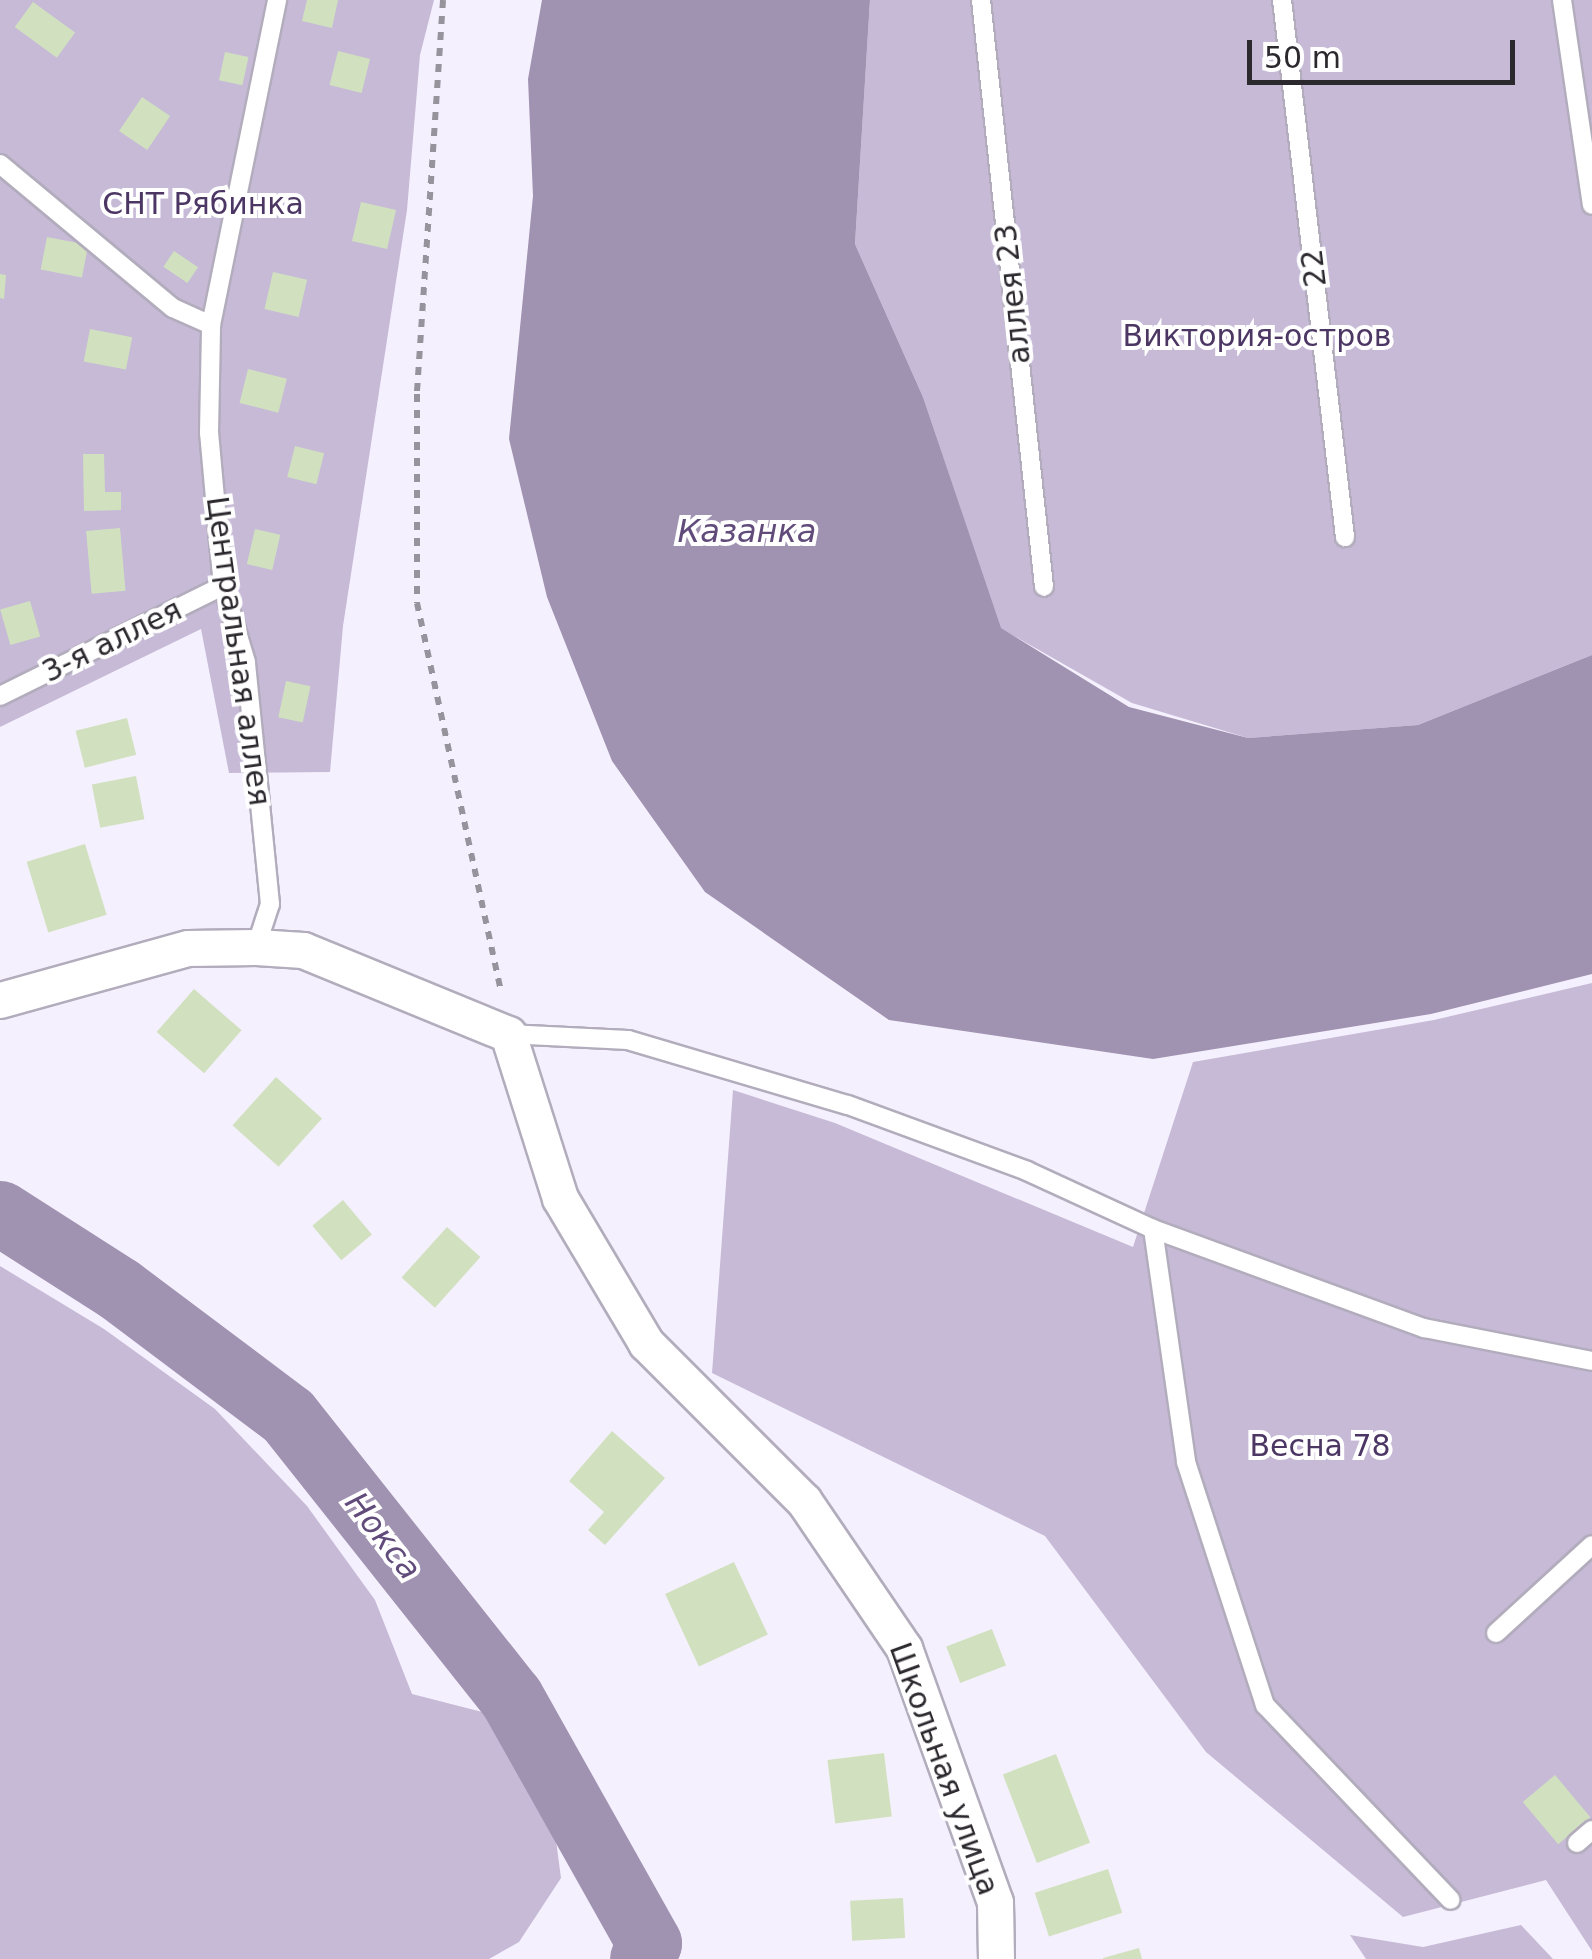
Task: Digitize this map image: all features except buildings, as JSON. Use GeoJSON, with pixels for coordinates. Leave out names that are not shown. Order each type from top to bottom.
{"type":"FeatureCollection","features":[{"type":"Feature","properties":{"kind":"street"},"geometry":{"type":"LineString","coordinates":[[0,1000],[188,948],[256,946],[303,950],[508,1034]]}},
{"type":"Feature","properties":{"kind":"street","name":"Школьная улица"},"geometry":{"type":"LineString","coordinates":[[508,1034],[560,1198],[646,1343],[804,1501],[904,1648],[995,1902],[996,1959]]}},
{"type":"Feature","properties":{"kind":"lane","name":"Центральная аллея"},"geometry":{"type":"LineString","coordinates":[[256,946],[270,904],[246,662],[224,586],[209,433],[211,324],[277,0]]}},
{"type":"Feature","properties":{"kind":"lane","name":"аллея 23"},"geometry":{"type":"LineString","coordinates":[[980,0],[1044,588]]}},
{"type":"Feature","properties":{"kind":"lane","name":"22"},"geometry":{"type":"LineString","coordinates":[[1282,0],[1345,537]]}},
{"type":"Feature","properties":{"kind":"lane"},"geometry":{"type":"LineString","coordinates":[[1562,0],[1592,206]]}},
{"type":"Feature","properties":{"kind":"lane"},"geometry":{"type":"LineString","coordinates":[[0,164],[172,308],[211,324]]}},
{"type":"Feature","properties":{"kind":"lane","name":"3-я аллея"},"geometry":{"type":"LineString","coordinates":[[0,696],[224,586]]}},
{"type":"Feature","properties":{"kind":"lane"},"geometry":{"type":"LineString","coordinates":[[508,1034],[628,1040],[848,1105],[1027,1171],[1153,1229],[1424,1328],[1592,1361]]}},
{"type":"Feature","properties":{"kind":"lane"},"geometry":{"type":"LineString","coordinates":[[1153,1229],[1186,1462],[1265,1704],[1451,1900]]}},
{"type":"Feature","properties":{"kind":"lane"},"geometry":{"type":"LineString","coordinates":[[1496,1634],[1592,1545]]}},
{"type":"Feature","properties":{"kind":"path"},"geometry":{"type":"LineString","coordinates":[[443,0],[419,340],[417,603],[508,1034]]}},
{"type":"Feature","properties":{"kind":"green space","name":"СНТ Рябинка"},"geometry":{"type":"Polygon","coordinates":[[[0,0],[434,0],[420,55],[407,210],[343,626],[330,772],[229,773],[201,629],[0,727],[0,0]]]}},
{"type":"Feature","properties":{"kind":"green space","name":"Виктория-остров"},"geometry":{"type":"Polygon","coordinates":[[[870,0],[1592,0],[1592,655],[1418,725],[1248,738],[1132,703],[1000,628],[923,397],[855,244],[870,0]]]}},
{"type":"Feature","properties":{"kind":"green space","name":"Весна 78"},"geometry":{"type":"Polygon","coordinates":[[[1592,983],[1592,1951],[1546,1880],[1403,1917],[1206,1752],[1045,1536],[712,1373],[733,1090],[835,1123],[1133,1247],[1193,1062],[1434,1020],[1592,983]]]}},
{"type":"Feature","properties":{"kind":"green space"},"geometry":{"type":"Polygon","coordinates":[[[0,1266],[104,1329],[215,1409],[307,1506],[375,1600],[412,1694],[490,1714],[522,1754],[555,1833],[561,1878],[519,1942],[489,1959],[0,1959],[0,1266]]]}},
{"type":"Feature","properties":{"kind":"green space"},"geometry":{"type":"Polygon","coordinates":[[[1521,1925],[1553,1959],[1366,1959],[1350,1935],[1423,1947],[1521,1925]]]}},
{"type":"Feature","properties":{"kind":"water","name":"Казанка"},"geometry":{"type":"Polygon","coordinates":[[[542,0],[870,0],[855,244],[923,397],[1001,628],[1129,707],[1248,738],[1418,725],[1592,655],[1592,974],[1431,1014],[1153,1059],[889,1020],[705,892],[612,761],[547,597],[509,439],[533,196],[528,79],[542,0]]]}},
{"type":"Feature","properties":{"kind":"waterway","name":"Нокса"},"geometry":{"type":"LineString","coordinates":[[0,1213],[119,1289],[288,1416],[511,1697],[649,1943],[642,1959]]}}]}
